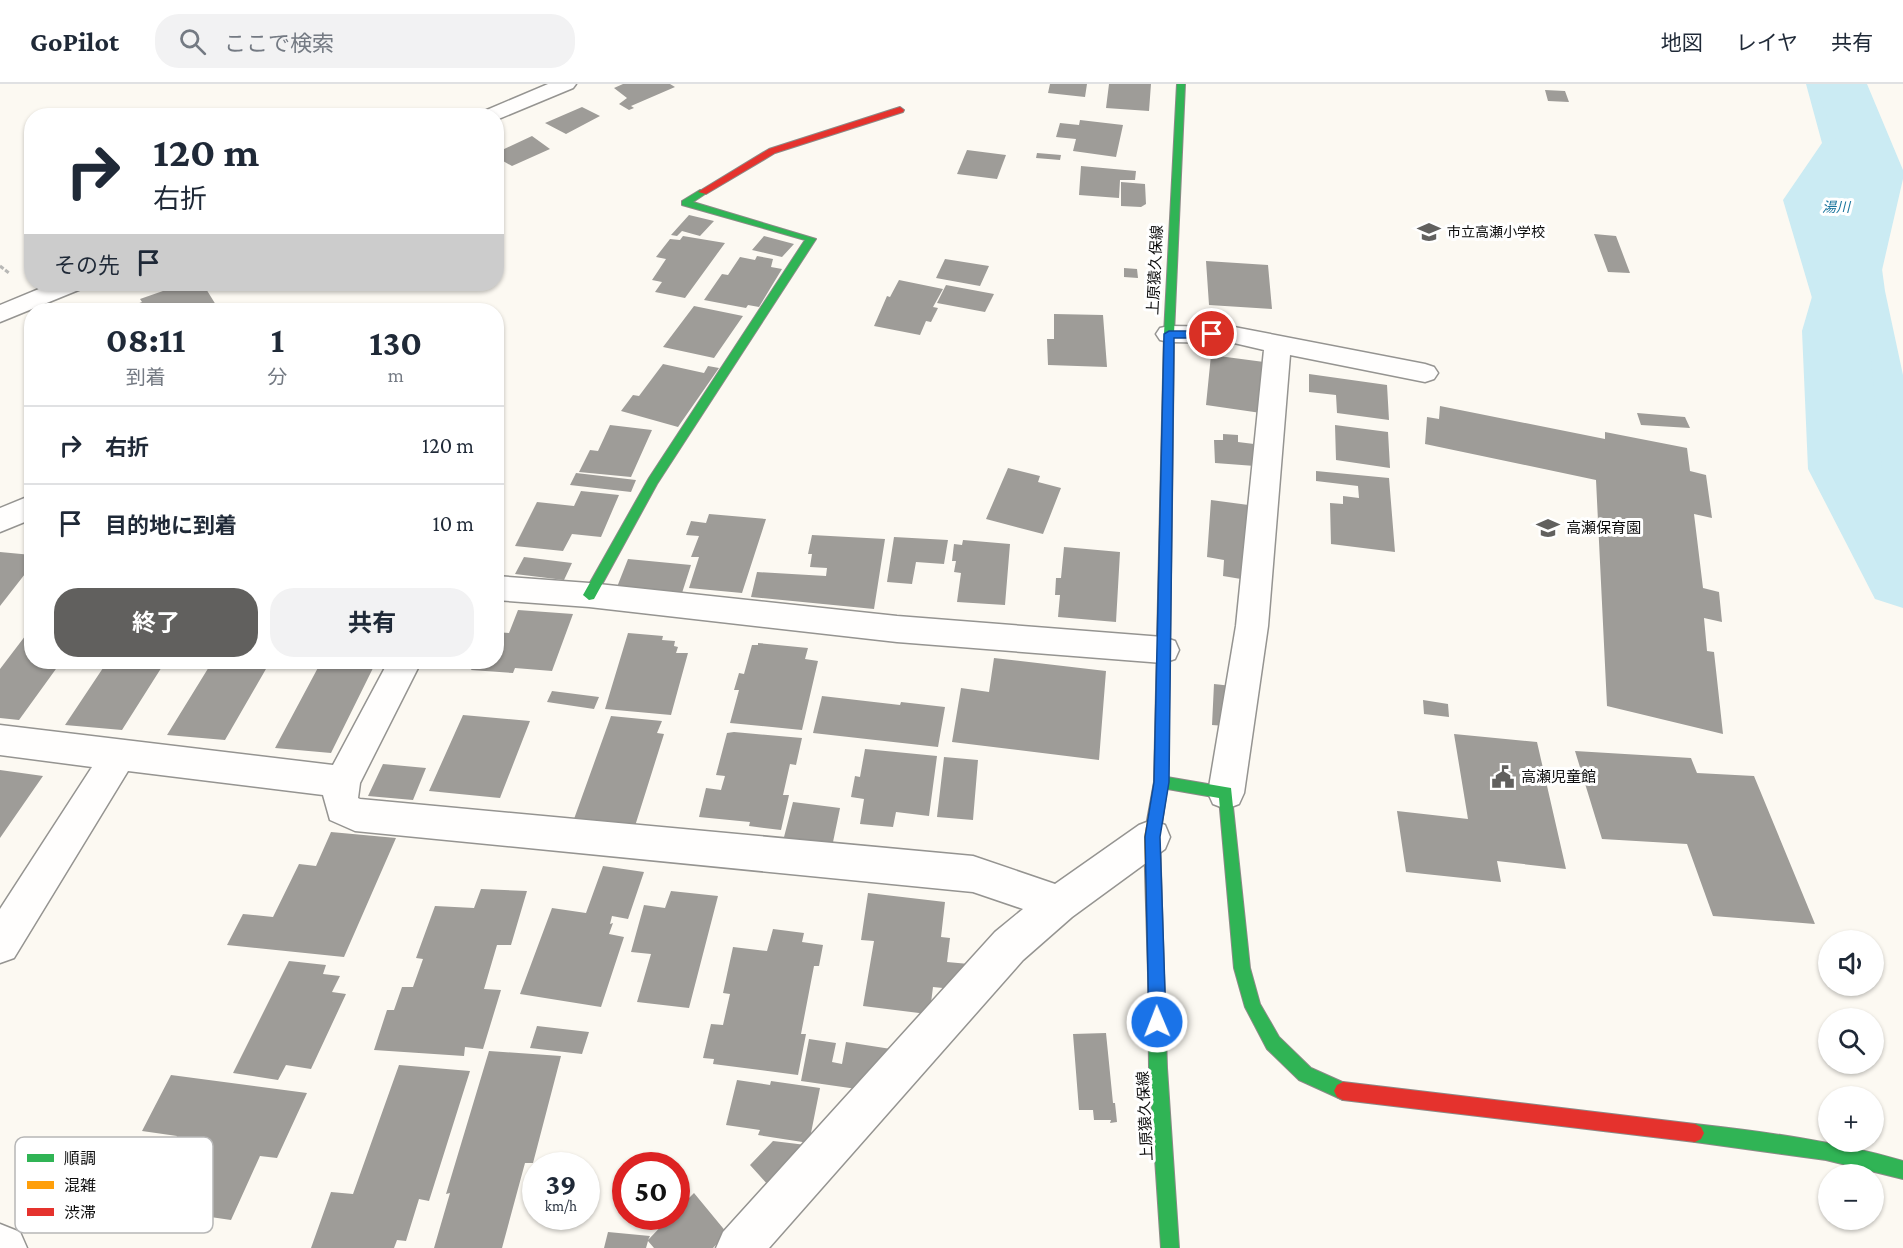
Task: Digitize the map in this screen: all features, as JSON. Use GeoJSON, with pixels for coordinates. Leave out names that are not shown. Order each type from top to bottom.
{"type":"FeatureCollection","features":[{"type":"Feature","properties":{"kind":"street"},"geometry":{"type":"LineString","coordinates":[[504,110],[566,84]]}},
{"type":"Feature","properties":{"kind":"street","name":"上原猿久保線"},"geometry":{"type":"LineString","coordinates":[[1170,1248],[1158,1068],[1152,837],[1161,782],[1169,334],[1181,84]]}},
{"type":"Feature","properties":{"kind":"street"},"geometry":{"type":"LineString","coordinates":[[589,595],[653,481],[811,239],[685,203],[772,151],[900,110]]}},
{"type":"Feature","properties":{"kind":"street"},"geometry":{"type":"LineString","coordinates":[[26,303],[55,291]]}},
{"type":"Feature","properties":{"kind":"street"},"geometry":{"type":"LineString","coordinates":[[0,314],[24,304]]}},
{"type":"Feature","properties":{"kind":"street"},"geometry":{"type":"LineString","coordinates":[[1169,334],[1234,335],[1425,373]]}},
{"type":"Feature","properties":{"kind":"street"},"geometry":{"type":"LineString","coordinates":[[1278,345],[1252,626],[1226,793],[1242,968],[1252,1007],[1273,1043],[1305,1074],[1344,1091],[1774,1142],[1874,1161],[1903,1170]]}},
{"type":"Feature","properties":{"kind":"street"},"geometry":{"type":"LineString","coordinates":[[0,521],[24,510]]}},
{"type":"Feature","properties":{"kind":"street"},"geometry":{"type":"LineString","coordinates":[[504,589],[589,595],[897,630],[1017,637],[1162,650]]}},
{"type":"Feature","properties":{"kind":"street"},"geometry":{"type":"LineString","coordinates":[[401,669],[342,782],[340,799],[343,808],[355,815],[973,874],[1059,904]]}},
{"type":"Feature","properties":{"kind":"street"},"geometry":{"type":"LineString","coordinates":[[0,740],[342,782]]}},
{"type":"Feature","properties":{"kind":"street"},"geometry":{"type":"LineString","coordinates":[[0,944],[120,753]]}},
{"type":"Feature","properties":{"kind":"street"},"geometry":{"type":"LineString","coordinates":[[1161,782],[1226,793]]}},
{"type":"Feature","properties":{"kind":"street"},"geometry":{"type":"LineString","coordinates":[[739,1248],[1009,946],[1059,904],[1152,837]]}},
{"type":"Feature","properties":{"kind":"water","name":"湯川"},"geometry":{"type":"Polygon","coordinates":[[[1806,84],[1858,84],[1891,202],[1877,232],[1885,291],[1903,375],[1903,605],[1783,200],[1822,143],[1806,84]]]}},
{"type":"Feature","properties":{"kind":"building"},"geometry":{"type":"Polygon","coordinates":[[[623,84],[670,84],[675,87],[631,106],[634,108],[629,110],[619,104],[627,98],[614,88],[623,84]]]}},
{"type":"Feature","properties":{"kind":"building"},"geometry":{"type":"Polygon","coordinates":[[[1050,84],[1087,84],[1085,97],[1048,93],[1050,84]]]}},
{"type":"Feature","properties":{"kind":"building"},"geometry":{"type":"Polygon","coordinates":[[[1109,84],[1151,84],[1149,111],[1106,108],[1109,84]]]}},
{"type":"Feature","properties":{"kind":"building"},"geometry":{"type":"Polygon","coordinates":[[[1545,90],[1565,91],[1569,102],[1548,101],[1545,90]]]}},
{"type":"Feature","properties":{"kind":"building"},"geometry":{"type":"Polygon","coordinates":[[[582,107],[600,116],[566,134],[545,123],[582,107]]]}},
{"type":"Feature","properties":{"kind":"building"},"geometry":{"type":"Polygon","coordinates":[[[1080,120],[1123,125],[1116,157],[1073,151],[1076,139],[1056,137],[1060,123],[1079,125],[1080,120]]]}},
{"type":"Feature","properties":{"kind":"building"},"geometry":{"type":"Polygon","coordinates":[[[532,136],[550,149],[512,166],[504,162],[504,149],[532,136]]]}},
{"type":"Feature","properties":{"kind":"building"},"geometry":{"type":"Polygon","coordinates":[[[967,150],[1006,155],[997,179],[957,174],[967,150]]]}},
{"type":"Feature","properties":{"kind":"building"},"geometry":{"type":"Polygon","coordinates":[[[1037,153],[1061,155],[1060,160],[1036,158],[1037,153]]]}},
{"type":"Feature","properties":{"kind":"building"},"geometry":{"type":"Polygon","coordinates":[[[1081,166],[1136,171],[1135,180],[1120,180],[1119,198],[1079,195],[1081,166]]]}},
{"type":"Feature","properties":{"kind":"building"},"geometry":{"type":"Polygon","coordinates":[[[1121,182],[1145,184],[1146,204],[1141,207],[1121,206],[1121,182]]]}},
{"type":"Feature","properties":{"kind":"building"},"geometry":{"type":"Polygon","coordinates":[[[689,215],[714,221],[700,236],[682,231],[677,236],[671,235],[689,215]]]}},
{"type":"Feature","properties":{"kind":"building"},"geometry":{"type":"Polygon","coordinates":[[[1594,234],[1616,236],[1630,273],[1608,272],[1594,234]]]}},
{"type":"Feature","properties":{"kind":"building"},"geometry":{"type":"Polygon","coordinates":[[[683,236],[725,243],[685,298],[655,292],[662,282],[652,280],[666,259],[656,257],[670,239],[680,240],[683,236]]]}},
{"type":"Feature","properties":{"kind":"building"},"geometry":{"type":"Polygon","coordinates":[[[764,236],[794,244],[782,257],[752,250],[764,236]]]}},
{"type":"Feature","properties":{"kind":"building"},"geometry":{"type":"Polygon","coordinates":[[[757,256],[773,259],[771,267],[782,269],[759,307],[748,305],[746,308],[704,300],[722,274],[728,275],[740,257],[755,260],[757,256]]]}},
{"type":"Feature","properties":{"kind":"building"},"geometry":{"type":"Polygon","coordinates":[[[945,259],[989,266],[980,286],[936,278],[945,259]]]}},
{"type":"Feature","properties":{"kind":"building"},"geometry":{"type":"Polygon","coordinates":[[[1206,261],[1268,265],[1272,309],[1209,305],[1206,261]]]}},
{"type":"Feature","properties":{"kind":"building"},"geometry":{"type":"Polygon","coordinates":[[[1124,268],[1137,269],[1138,278],[1124,277],[1124,268]]]}},
{"type":"Feature","properties":{"kind":"building"},"geometry":{"type":"Polygon","coordinates":[[[899,280],[943,289],[933,307],[938,308],[931,322],[926,321],[920,335],[874,326],[887,296],[890,297],[899,280]]]}},
{"type":"Feature","properties":{"kind":"building"},"geometry":{"type":"Polygon","coordinates":[[[946,285],[994,294],[985,312],[937,303],[946,285]]]}},
{"type":"Feature","properties":{"kind":"building"},"geometry":{"type":"Polygon","coordinates":[[[163,291],[207,291],[215,303],[139,303],[142,302],[140,299],[163,291]]]}},
{"type":"Feature","properties":{"kind":"building"},"geometry":{"type":"Polygon","coordinates":[[[694,306],[743,316],[714,358],[663,347],[694,306]]]}},
{"type":"Feature","properties":{"kind":"building"},"geometry":{"type":"Polygon","coordinates":[[[1054,314],[1103,315],[1107,367],[1048,365],[1047,339],[1054,339],[1054,314]]]}},
{"type":"Feature","properties":{"kind":"building"},"geometry":{"type":"Polygon","coordinates":[[[1211,355],[1264,362],[1261,413],[1206,405],[1211,355]]]}},
{"type":"Feature","properties":{"kind":"building"},"geometry":{"type":"Polygon","coordinates":[[[663,364],[704,373],[708,366],[719,368],[678,427],[621,411],[633,395],[639,396],[663,364]]]}},
{"type":"Feature","properties":{"kind":"building"},"geometry":{"type":"Polygon","coordinates":[[[1309,374],[1387,385],[1389,420],[1337,413],[1336,395],[1309,392],[1309,374]]]}},
{"type":"Feature","properties":{"kind":"building"},"geometry":{"type":"Polygon","coordinates":[[[1440,406],[1605,439],[1605,432],[1687,448],[1690,471],[1706,475],[1712,518],[1694,514],[1703,588],[1719,592],[1722,622],[1704,618],[1707,651],[1714,652],[1723,734],[1607,706],[1596,480],[1425,444],[1427,417],[1439,419],[1440,406]]]}},
{"type":"Feature","properties":{"kind":"building"},"geometry":{"type":"Polygon","coordinates":[[[1637,413],[1685,417],[1690,428],[1641,425],[1637,413]]]}},
{"type":"Feature","properties":{"kind":"building"},"geometry":{"type":"Polygon","coordinates":[[[610,425],[652,430],[631,477],[579,472],[590,450],[598,451],[610,425]]]}},
{"type":"Feature","properties":{"kind":"building"},"geometry":{"type":"Polygon","coordinates":[[[1335,425],[1388,432],[1390,468],[1336,460],[1335,425]]]}},
{"type":"Feature","properties":{"kind":"building"},"geometry":{"type":"Polygon","coordinates":[[[1223,434],[1238,435],[1238,442],[1254,444],[1255,466],[1215,463],[1214,440],[1223,440],[1223,434]]]}},
{"type":"Feature","properties":{"kind":"building"},"geometry":{"type":"Polygon","coordinates":[[[1008,468],[1040,476],[1038,482],[1061,488],[1043,534],[986,519],[1008,468]]]}},
{"type":"Feature","properties":{"kind":"building"},"geometry":{"type":"Polygon","coordinates":[[[1316,471],[1389,478],[1395,552],[1331,544],[1330,503],[1343,504],[1343,496],[1359,498],[1358,486],[1316,481],[1316,471]]]}},
{"type":"Feature","properties":{"kind":"building"},"geometry":{"type":"Polygon","coordinates":[[[576,473],[636,480],[631,492],[570,485],[576,473]]]}},
{"type":"Feature","properties":{"kind":"building"},"geometry":{"type":"Polygon","coordinates":[[[581,491],[619,495],[601,537],[572,534],[563,551],[515,546],[537,502],[574,506],[581,491]]]}},
{"type":"Feature","properties":{"kind":"building"},"geometry":{"type":"Polygon","coordinates":[[[1211,500],[1256,506],[1247,580],[1223,576],[1224,560],[1207,557],[1211,500]]]}},
{"type":"Feature","properties":{"kind":"building"},"geometry":{"type":"Polygon","coordinates":[[[709,514],[766,519],[742,593],[689,588],[699,557],[691,557],[699,536],[686,535],[691,521],[706,523],[709,514]]]}},
{"type":"Feature","properties":{"kind":"building"},"geometry":{"type":"Polygon","coordinates":[[[812,535],[885,539],[874,609],[751,597],[757,572],[826,576],[827,568],[810,567],[812,554],[808,554],[812,535]]]}},
{"type":"Feature","properties":{"kind":"building"},"geometry":{"type":"Polygon","coordinates":[[[894,537],[948,540],[944,564],[916,562],[912,584],[887,582],[894,537]]]}},
{"type":"Feature","properties":{"kind":"building"},"geometry":{"type":"Polygon","coordinates":[[[963,540],[1010,544],[1005,605],[957,602],[961,573],[954,572],[956,561],[952,561],[954,544],[962,545],[963,540]]]}},
{"type":"Feature","properties":{"kind":"building"},"geometry":{"type":"Polygon","coordinates":[[[1064,547],[1120,552],[1116,622],[1058,617],[1060,595],[1055,595],[1056,578],[1061,578],[1064,547]]]}},
{"type":"Feature","properties":{"kind":"building"},"geometry":{"type":"Polygon","coordinates":[[[0,552],[24,554],[24,575],[0,606],[0,552]]]}},
{"type":"Feature","properties":{"kind":"building"},"geometry":{"type":"Polygon","coordinates":[[[524,557],[572,563],[564,580],[515,574],[524,557]]]}},
{"type":"Feature","properties":{"kind":"building"},"geometry":{"type":"Polygon","coordinates":[[[628,559],[691,565],[682,593],[617,587],[628,559]]]}},
{"type":"Feature","properties":{"kind":"building"},"geometry":{"type":"Polygon","coordinates":[[[518,610],[573,614],[552,671],[515,668],[513,673],[471,670],[504,669],[504,633],[509,633],[518,610]]]}},
{"type":"Feature","properties":{"kind":"building"},"geometry":{"type":"Polygon","coordinates":[[[628,633],[663,636],[662,640],[675,641],[674,646],[678,647],[676,653],[688,653],[671,715],[605,709],[628,633]]]}},
{"type":"Feature","properties":{"kind":"building"},"geometry":{"type":"Polygon","coordinates":[[[24,638],[24,669],[56,669],[19,720],[0,718],[0,669],[24,638]]]}},
{"type":"Feature","properties":{"kind":"building"},"geometry":{"type":"Polygon","coordinates":[[[758,643],[808,648],[805,659],[818,661],[802,730],[730,723],[739,690],[734,690],[739,673],[744,674],[752,645],[758,645],[758,643]]]}},
{"type":"Feature","properties":{"kind":"building"},"geometry":{"type":"Polygon","coordinates":[[[994,658],[1106,671],[1099,760],[952,742],[961,688],[989,692],[994,658]]]}},
{"type":"Feature","properties":{"kind":"building"},"geometry":{"type":"Polygon","coordinates":[[[102,669],[161,669],[122,730],[65,725],[102,669]]]}},
{"type":"Feature","properties":{"kind":"building"},"geometry":{"type":"Polygon","coordinates":[[[208,669],[266,669],[225,740],[167,735],[208,669]]]}},
{"type":"Feature","properties":{"kind":"building"},"geometry":{"type":"Polygon","coordinates":[[[317,669],[373,669],[331,753],[275,748],[317,669]]]}},
{"type":"Feature","properties":{"kind":"building"},"geometry":{"type":"Polygon","coordinates":[[[1214,684],[1232,686],[1226,726],[1212,725],[1214,684]]]}},
{"type":"Feature","properties":{"kind":"building"},"geometry":{"type":"Polygon","coordinates":[[[552,691],[599,697],[594,709],[547,702],[552,691]]]}},
{"type":"Feature","properties":{"kind":"building"},"geometry":{"type":"Polygon","coordinates":[[[822,696],[900,705],[901,702],[945,707],[938,747],[813,733],[822,696]]]}},
{"type":"Feature","properties":{"kind":"building"},"geometry":{"type":"Polygon","coordinates":[[[1423,700],[1448,704],[1449,717],[1424,714],[1423,700]]]}},
{"type":"Feature","properties":{"kind":"building"},"geometry":{"type":"Polygon","coordinates":[[[463,715],[530,721],[500,798],[429,791],[463,715]]]}},
{"type":"Feature","properties":{"kind":"building"},"geometry":{"type":"Polygon","coordinates":[[[611,716],[662,721],[657,733],[664,734],[635,826],[574,819],[611,716]]]}},
{"type":"Feature","properties":{"kind":"building"},"geometry":{"type":"Polygon","coordinates":[[[727,733],[802,738],[796,765],[790,764],[783,795],[789,795],[781,830],[749,826],[750,822],[699,817],[706,788],[721,790],[725,776],[716,775],[727,733]]]}},
{"type":"Feature","properties":{"kind":"building","name":"高瀬児童館"},"geometry":{"type":"Polygon","coordinates":[[[1454,734],[1537,742],[1566,869],[1497,861],[1501,882],[1406,872],[1397,811],[1468,819],[1454,734]]]}},
{"type":"Feature","properties":{"kind":"building"},"geometry":{"type":"Polygon","coordinates":[[[865,749],[937,756],[929,816],[896,812],[893,827],[860,824],[864,799],[851,797],[855,776],[860,777],[865,749]]]}},
{"type":"Feature","properties":{"kind":"building"},"geometry":{"type":"Polygon","coordinates":[[[1575,751],[1691,758],[1697,773],[1754,776],[1815,924],[1713,916],[1687,844],[1602,839],[1575,751]]]}},
{"type":"Feature","properties":{"kind":"building"},"geometry":{"type":"Polygon","coordinates":[[[944,757],[978,760],[973,820],[937,817],[944,757]]]}},
{"type":"Feature","properties":{"kind":"building"},"geometry":{"type":"Polygon","coordinates":[[[383,764],[426,768],[413,800],[368,796],[383,764]]]}},
{"type":"Feature","properties":{"kind":"building"},"geometry":{"type":"Polygon","coordinates":[[[0,770],[43,776],[0,838],[0,770]]]}},
{"type":"Feature","properties":{"kind":"building"},"geometry":{"type":"Polygon","coordinates":[[[793,802],[840,808],[832,847],[783,841],[793,802]]]}},
{"type":"Feature","properties":{"kind":"building"},"geometry":{"type":"Polygon","coordinates":[[[331,832],[396,838],[344,957],[227,945],[243,914],[273,917],[299,864],[316,866],[331,832]]]}},
{"type":"Feature","properties":{"kind":"building"},"geometry":{"type":"Polygon","coordinates":[[[603,866],[644,872],[628,919],[612,916],[610,924],[613,923],[609,934],[624,937],[601,1007],[520,994],[552,908],[586,913],[603,866]]]}},
{"type":"Feature","properties":{"kind":"building"},"geometry":{"type":"Polygon","coordinates":[[[481,889],[527,891],[511,945],[497,945],[484,989],[501,990],[483,1049],[465,1047],[464,1056],[374,1050],[387,1010],[394,1010],[402,987],[413,987],[423,959],[416,958],[435,906],[474,908],[481,889]]]}},
{"type":"Feature","properties":{"kind":"building"},"geometry":{"type":"Polygon","coordinates":[[[671,891],[718,896],[689,1008],[637,1002],[651,954],[631,952],[644,905],[665,908],[671,891]]]}},
{"type":"Feature","properties":{"kind":"building"},"geometry":{"type":"Polygon","coordinates":[[[868,893],[945,902],[941,937],[950,938],[947,962],[969,964],[943,988],[933,987],[930,1011],[927,1014],[863,1006],[874,941],[861,940],[868,893]]]}},
{"type":"Feature","properties":{"kind":"building"},"geometry":{"type":"Polygon","coordinates":[[[773,929],[804,933],[802,942],[823,945],[819,966],[814,966],[801,1034],[806,1034],[798,1075],[713,1064],[714,1059],[703,1058],[711,1024],[723,1025],[730,994],[723,993],[733,947],[767,951],[773,929]]]}},
{"type":"Feature","properties":{"kind":"building"},"geometry":{"type":"Polygon","coordinates":[[[289,961],[326,965],[323,974],[340,976],[332,992],[346,994],[311,1069],[286,1065],[278,1080],[233,1073],[289,961]]]}},
{"type":"Feature","properties":{"kind":"building"},"geometry":{"type":"Polygon","coordinates":[[[537,1026],[589,1032],[582,1054],[530,1048],[537,1026]]]}},
{"type":"Feature","properties":{"kind":"building"},"geometry":{"type":"Polygon","coordinates":[[[1106,1033],[1117,1122],[1110,1123],[1111,1120],[1094,1120],[1093,1110],[1079,1110],[1073,1034],[1106,1033]]]}},
{"type":"Feature","properties":{"kind":"building"},"geometry":{"type":"Polygon","coordinates":[[[809,1039],[836,1043],[832,1062],[842,1064],[846,1042],[891,1049],[857,1089],[801,1081],[809,1039]]]}},
{"type":"Feature","properties":{"kind":"building"},"geometry":{"type":"Polygon","coordinates":[[[489,1051],[561,1056],[536,1152],[522,1152],[522,1174],[502,1248],[434,1248],[450,1193],[446,1194],[489,1051]]]}},
{"type":"Feature","properties":{"kind":"building"},"geometry":{"type":"Polygon","coordinates":[[[399,1065],[470,1071],[429,1201],[419,1199],[406,1241],[397,1240],[394,1248],[311,1248],[331,1192],[353,1194],[399,1065]]]}},
{"type":"Feature","properties":{"kind":"building"},"geometry":{"type":"Polygon","coordinates":[[[171,1075],[307,1093],[277,1158],[260,1156],[231,1220],[213,1217],[213,1137],[177,1137],[142,1131],[171,1075]]]}},
{"type":"Feature","properties":{"kind":"building"},"geometry":{"type":"Polygon","coordinates":[[[737,1080],[770,1085],[771,1081],[820,1088],[809,1143],[758,1135],[760,1130],[726,1125],[737,1080]]]}},
{"type":"Feature","properties":{"kind":"building"},"geometry":{"type":"Polygon","coordinates":[[[773,1141],[806,1145],[769,1186],[750,1165],[773,1141]]]}},
{"type":"Feature","properties":{"kind":"building"},"geometry":{"type":"Polygon","coordinates":[[[694,1193],[727,1233],[713,1248],[654,1248],[648,1241],[646,1248],[604,1248],[608,1232],[650,1236],[648,1240],[658,1230],[690,1230],[690,1197],[694,1193]]]}},
{"type":"Feature","properties":{"kind":"waterway","name":"湯川"},"geometry":{"type":"LineString","coordinates":[[1841,84],[1876,173],[1835,331],[1845,469],[1903,577]]}},
{"type":"Feature","properties":{"kind":"traffic: fast"},"geometry":{"type":"LineString","coordinates":[[1166,506],[1169,334],[1181,84]]}},
{"type":"Feature","properties":{"kind":"traffic: fast"},"geometry":{"type":"LineString","coordinates":[[589,595],[653,481],[811,239],[685,203],[703,192]]}},
{"type":"Feature","properties":{"kind":"traffic: fast"},"geometry":{"type":"LineString","coordinates":[[1161,782],[1226,793],[1242,968],[1253,1007],[1273,1043],[1305,1074],[1343,1091]]}},
{"type":"Feature","properties":{"kind":"traffic: fast"},"geometry":{"type":"LineString","coordinates":[[1156,973],[1158,1068],[1170,1248]]}},
{"type":"Feature","properties":{"kind":"traffic: fast"},"geometry":{"type":"LineString","coordinates":[[1695,1133],[1826,1151],[1903,1170]]}},
{"type":"Feature","properties":{"kind":"traffic: slow"},"geometry":{"type":"LineString","coordinates":[[1156,973],[1152,837],[1161,782],[1166,506]]}},
{"type":"Feature","properties":{"kind":"traffic: jam"},"geometry":{"type":"LineString","coordinates":[[703,192],[772,151],[900,110]]}},
{"type":"Feature","properties":{"kind":"traffic: jam"},"geometry":{"type":"LineString","coordinates":[[1343,1091],[1695,1133]]}},
{"type":"Feature","properties":{"kind":"place","name":"市立高瀬小学校"},"geometry":{"type":"Point","coordinates":[1429,232]}},
{"type":"Feature","properties":{"kind":"place","name":"高瀬保育園"},"geometry":{"type":"Point","coordinates":[1548,528]}},
{"type":"Feature","properties":{"kind":"place","name":"高瀬児童館"},"geometry":{"type":"Point","coordinates":[1503,777]}},
{"type":"Feature","properties":{"kind":"route"},"geometry":{"type":"LineString","coordinates":[[1157,1022],[1152,837],[1161,782],[1169,334],[1212,334]]}}]}
